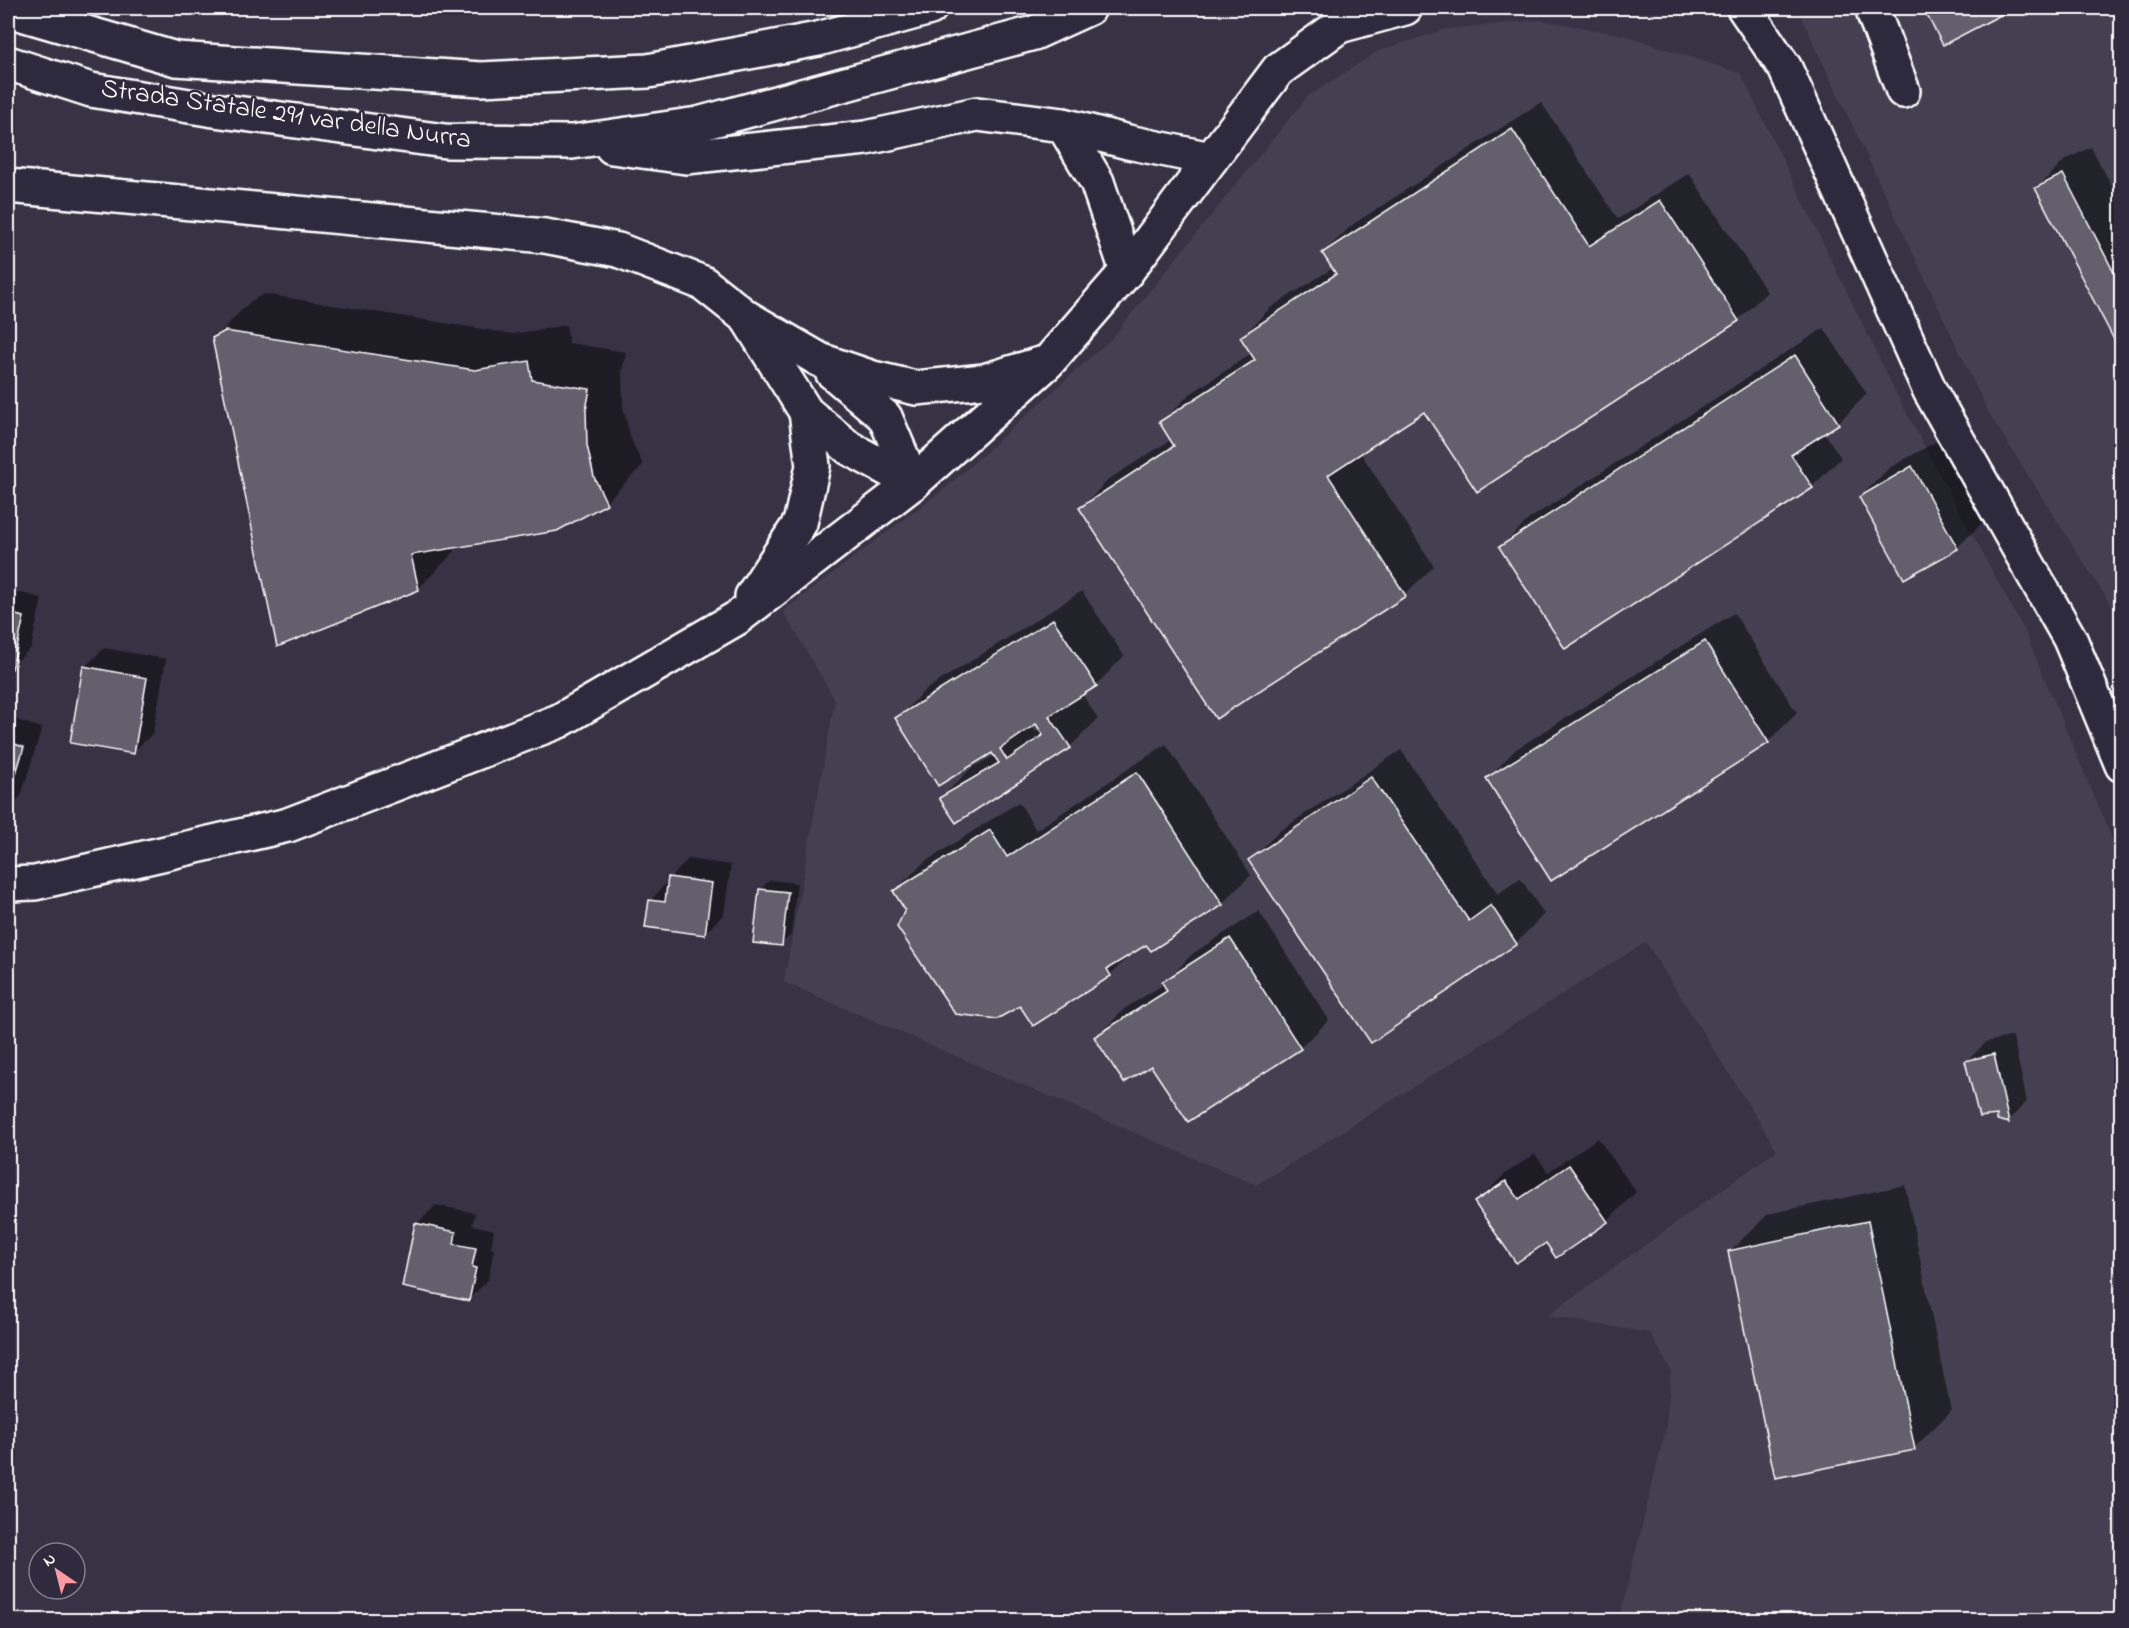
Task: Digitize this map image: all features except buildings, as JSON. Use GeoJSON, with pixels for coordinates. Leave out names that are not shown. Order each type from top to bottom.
{"type":"FeatureCollection","features":[{"type":"Feature","properties":{"kind":"main road"},"geometry":{"type":"LineString","coordinates":[[818,39],[853,8]]}},
{"type":"Feature","properties":{"kind":"main road","name":"Strada Statale 291 var della Nurra"},"geometry":{"type":"LineString","coordinates":[[8,10],[176,59],[481,79],[648,70],[818,39],[930,8]]}},
{"type":"Feature","properties":{"kind":"main road","name":"Strada Statale 291 var della Nurra"},"geometry":{"type":"LineString","coordinates":[[8,63],[91,90],[214,110],[445,141],[572,142],[698,124],[1034,33],[1089,8]]}},
{"type":"Feature","properties":{"kind":"main road"},"geometry":{"type":"LineString","coordinates":[[8,884],[35,883],[288,825],[559,721],[738,618],[913,483],[1048,362],[1127,271],[1278,70],[1347,17],[1405,8]]}},
{"type":"Feature","properties":{"kind":"main road"},"geometry":{"type":"LineString","coordinates":[[1744,8],[1785,68],[1930,391],[2070,639],[2121,765]]}},
{"type":"Feature","properties":{"kind":"main road"},"geometry":{"type":"LineString","coordinates":[[1875,8],[1875,14],[1904,91]]}},
{"type":"Feature","properties":{"kind":"main road"},"geometry":{"type":"LineString","coordinates":[[572,142],[686,158],[866,138],[977,114],[1063,125],[1128,142],[1211,159]]}},
{"type":"Feature","properties":{"kind":"main road"},"geometry":{"type":"LineString","coordinates":[[1063,125],[1097,182],[1127,271]]}},
{"type":"Feature","properties":{"kind":"main road"},"geometry":{"type":"LineString","coordinates":[[8,186],[545,236],[618,250],[703,283],[746,317],[820,360],[885,417],[913,483]]}},
{"type":"Feature","properties":{"kind":"main road"},"geometry":{"type":"LineString","coordinates":[[746,317],[806,412],[849,447],[913,483]]}},
{"type":"Feature","properties":{"kind":"main road"},"geometry":{"type":"LineString","coordinates":[[820,360],[873,378],[916,388],[984,381],[1048,362]]}},
{"type":"Feature","properties":{"kind":"main road"},"geometry":{"type":"LineString","coordinates":[[738,618],[800,523],[813,466],[806,412]]}},
{"type":"Feature","properties":{"kind":"shaded area"},"geometry":{"type":"Polygon","coordinates":[[[1797,8],[2121,8],[2121,621],[1988,412],[1797,8]]]}},
{"type":"Feature","properties":{"kind":"shaded area"},"geometry":{"type":"Polygon","coordinates":[[[1540,20],[1624,35],[1741,74],[1899,399],[2024,630],[2110,834],[2122,882],[2121,1620],[1619,1620],[1666,1428],[1671,1371],[1650,1333],[1547,1316],[1777,1150],[1646,942],[1256,1185],[784,982],[835,700],[783,611],[948,486],[1112,338],[1307,97],[1378,51],[1447,29],[1540,20]]]}}]}
